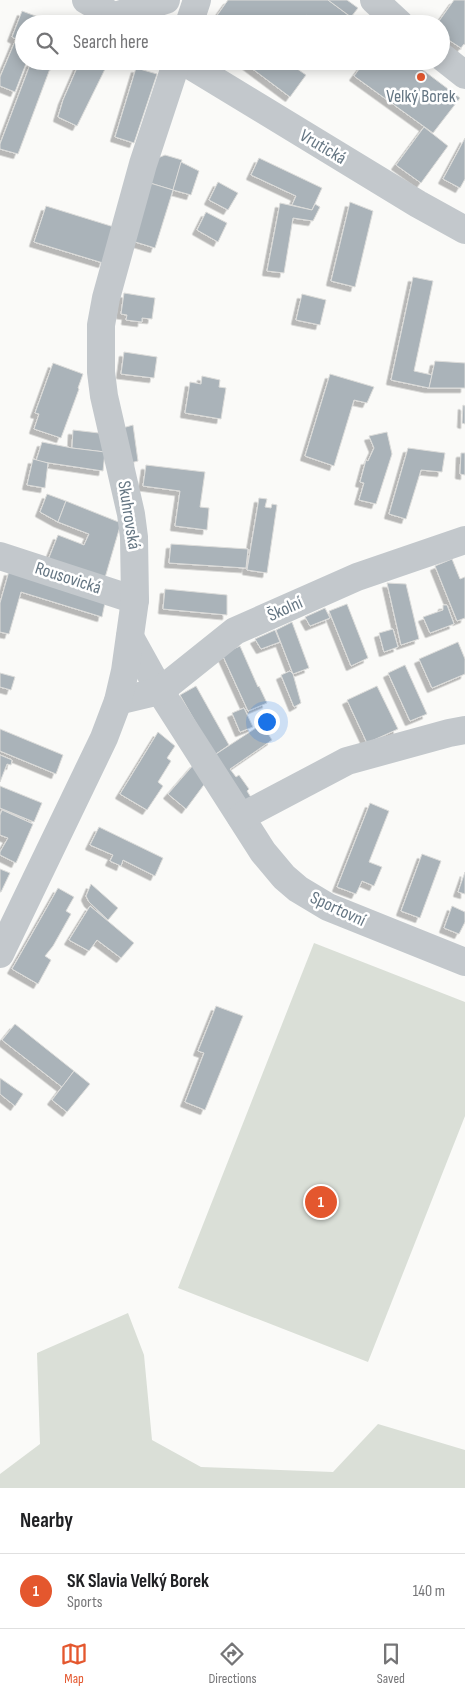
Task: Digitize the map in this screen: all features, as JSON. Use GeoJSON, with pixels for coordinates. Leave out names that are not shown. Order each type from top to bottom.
{"type":"FeatureCollection","features":[{"type":"Feature","properties":{"kind":"street"},"geometry":{"type":"LineString","coordinates":[[86,0],[112,15]]}},
{"type":"Feature","properties":{"kind":"street"},"geometry":{"type":"LineString","coordinates":[[132,15],[166,0]]}},
{"type":"Feature","properties":{"kind":"street"},"geometry":{"type":"LineString","coordinates":[[192,15],[197,0]]}},
{"type":"Feature","properties":{"kind":"street"},"geometry":{"type":"LineString","coordinates":[[374,0],[390,15]]}},
{"type":"Feature","properties":{"kind":"street"},"geometry":{"type":"LineString","coordinates":[[450,63],[465,75]]}},
{"type":"Feature","properties":{"kind":"street","name":"Skuhrovská"},"geometry":{"type":"LineString","coordinates":[[0,954],[104,738],[118,701],[135,600],[134,537],[131,514],[103,388],[100,348],[101,325],[106,298],[143,164],[174,70]]}},
{"type":"Feature","properties":{"kind":"street","name":"Vrutická"},"geometry":{"type":"LineString","coordinates":[[198,70],[418,204],[465,230]]}},
{"type":"Feature","properties":{"kind":"street","name":"Školní"},"geometry":{"type":"LineString","coordinates":[[118,701],[160,691],[235,632],[357,577],[465,540]]}},
{"type":"Feature","properties":{"kind":"street","name":"Rousovická"},"geometry":{"type":"LineString","coordinates":[[0,556],[135,600]]}},
{"type":"Feature","properties":{"kind":"street","name":"Sportovní"},"geometry":{"type":"LineString","coordinates":[[130,637],[160,691],[273,865],[298,889],[328,907],[465,962]]}},
{"type":"Feature","properties":{"kind":"street"},"geometry":{"type":"LineString","coordinates":[[241,817],[347,761],[465,730]]}},
{"type":"Feature","properties":{"kind":"shaded area"},"geometry":{"type":"Polygon","coordinates":[[[314,943],[465,1002],[465,1116],[368,1362],[178,1288],[314,943]]]}},
{"type":"Feature","properties":{"kind":"shaded area"},"geometry":{"type":"Polygon","coordinates":[[[128,1313],[144,1355],[152,1440],[201,1467],[333,1472],[378,1424],[465,1450],[465,1488],[0,1488],[0,1474],[40,1444],[37,1353],[128,1313]]]}},
{"type":"Feature","properties":{"kind":"building"},"geometry":{"type":"Polygon","coordinates":[[[228,0],[328,0],[348,15],[306,15],[217,15],[228,0]]]}},
{"type":"Feature","properties":{"kind":"building"},"geometry":{"type":"Polygon","coordinates":[[[328,0],[347,0],[358,8],[353,15],[348,15],[328,0]]]}},
{"type":"Feature","properties":{"kind":"building"},"geometry":{"type":"Polygon","coordinates":[[[454,0],[465,0],[465,45],[461,48],[450,41],[450,15],[443,15],[454,0]]]}},
{"type":"Feature","properties":{"kind":"building"},"geometry":{"type":"Polygon","coordinates":[[[22,11],[33,15],[20,15],[22,11]]]}},
{"type":"Feature","properties":{"kind":"building"},"geometry":{"type":"Polygon","coordinates":[[[15,41],[15,70],[24,70],[15,92],[0,86],[0,77],[15,41]]]}},
{"type":"Feature","properties":{"kind":"building"},"geometry":{"type":"Polygon","coordinates":[[[28,70],[50,70],[18,154],[0,149],[0,144],[28,70]]]}},
{"type":"Feature","properties":{"kind":"building"},"geometry":{"type":"Polygon","coordinates":[[[76,70],[105,70],[77,126],[58,117],[76,70]]]}},
{"type":"Feature","properties":{"kind":"building"},"geometry":{"type":"Polygon","coordinates":[[[135,70],[157,74],[134,143],[115,137],[135,70]]]}},
{"type":"Feature","properties":{"kind":"building"},"geometry":{"type":"Polygon","coordinates":[[[254,70],[299,70],[306,75],[290,97],[254,70]]]}},
{"type":"Feature","properties":{"kind":"building"},"geometry":{"type":"Polygon","coordinates":[[[358,70],[423,70],[460,98],[433,133],[354,76],[358,70]]]}},
{"type":"Feature","properties":{"kind":"building"},"geometry":{"type":"Polygon","coordinates":[[[424,127],[448,146],[421,183],[396,165],[424,127]]]}},
{"type":"Feature","properties":{"kind":"building"},"geometry":{"type":"Polygon","coordinates":[[[465,138],[465,179],[460,188],[443,179],[465,138]]]}},
{"type":"Feature","properties":{"kind":"building"},"geometry":{"type":"Polygon","coordinates":[[[165,155],[182,160],[173,190],[150,183],[158,158],[165,155]]]}},
{"type":"Feature","properties":{"kind":"building"},"geometry":{"type":"Polygon","coordinates":[[[259,158],[322,188],[312,210],[292,205],[296,196],[251,175],[259,158]]]}},
{"type":"Feature","properties":{"kind":"building"},"geometry":{"type":"Polygon","coordinates":[[[181,162],[199,171],[191,195],[173,190],[181,162]]]}},
{"type":"Feature","properties":{"kind":"building"},"geometry":{"type":"Polygon","coordinates":[[[218,182],[238,193],[228,210],[209,200],[218,182]]]}},
{"type":"Feature","properties":{"kind":"building"},"geometry":{"type":"Polygon","coordinates":[[[150,183],[173,190],[155,248],[132,241],[150,183]]]}},
{"type":"Feature","properties":{"kind":"building"},"geometry":{"type":"Polygon","coordinates":[[[350,202],[373,211],[355,287],[331,281],[350,202]]]}},
{"type":"Feature","properties":{"kind":"building"},"geometry":{"type":"Polygon","coordinates":[[[280,203],[312,210],[315,204],[320,207],[313,221],[293,218],[284,273],[267,271],[280,203]]]}},
{"type":"Feature","properties":{"kind":"building"},"geometry":{"type":"Polygon","coordinates":[[[46,206],[114,227],[103,263],[34,242],[46,206]]]}},
{"type":"Feature","properties":{"kind":"building"},"geometry":{"type":"Polygon","coordinates":[[[206,212],[227,223],[218,242],[197,230],[206,212]]]}},
{"type":"Feature","properties":{"kind":"building"},"geometry":{"type":"Polygon","coordinates":[[[413,277],[433,281],[414,371],[432,375],[429,388],[391,380],[413,277]]]}},
{"type":"Feature","properties":{"kind":"building"},"geometry":{"type":"Polygon","coordinates":[[[124,293],[155,298],[152,319],[142,318],[142,322],[126,320],[127,315],[121,314],[124,293]]]}},
{"type":"Feature","properties":{"kind":"building"},"geometry":{"type":"Polygon","coordinates":[[[302,294],[326,300],[320,325],[296,320],[302,294]]]}},
{"type":"Feature","properties":{"kind":"building"},"geometry":{"type":"Polygon","coordinates":[[[124,352],[157,357],[154,378],[121,374],[124,352]]]}},
{"type":"Feature","properties":{"kind":"building"},"geometry":{"type":"Polygon","coordinates":[[[435,361],[465,363],[465,388],[429,388],[435,361]]]}},
{"type":"Feature","properties":{"kind":"building"},"geometry":{"type":"Polygon","coordinates":[[[53,363],[83,374],[61,438],[34,429],[39,414],[35,413],[53,363]]]}},
{"type":"Feature","properties":{"kind":"building"},"geometry":{"type":"Polygon","coordinates":[[[330,374],[374,387],[367,403],[354,400],[334,466],[305,456],[330,374]]]}},
{"type":"Feature","properties":{"kind":"building"},"geometry":{"type":"Polygon","coordinates":[[[202,376],[220,380],[219,387],[226,388],[221,419],[185,413],[190,382],[201,384],[202,376]]]}},
{"type":"Feature","properties":{"kind":"building"},"geometry":{"type":"Polygon","coordinates":[[[463,405],[465,406],[465,424],[462,423],[463,405]]]}},
{"type":"Feature","properties":{"kind":"building"},"geometry":{"type":"Polygon","coordinates":[[[133,425],[138,461],[127,464],[119,429],[133,425]]]}},
{"type":"Feature","properties":{"kind":"building"},"geometry":{"type":"Polygon","coordinates":[[[73,430],[99,433],[105,452],[72,448],[73,430]]]}},
{"type":"Feature","properties":{"kind":"building"},"geometry":{"type":"Polygon","coordinates":[[[387,432],[392,454],[376,504],[359,500],[364,483],[360,482],[366,460],[368,461],[374,448],[369,436],[387,432]]]}},
{"type":"Feature","properties":{"kind":"building"},"geometry":{"type":"Polygon","coordinates":[[[42,442],[105,452],[103,471],[36,461],[42,442]]]}},
{"type":"Feature","properties":{"kind":"building"},"geometry":{"type":"Polygon","coordinates":[[[408,448],[445,453],[442,472],[421,470],[406,519],[389,514],[408,448]]]}},
{"type":"Feature","properties":{"kind":"building"},"geometry":{"type":"Polygon","coordinates":[[[461,453],[465,453],[465,475],[460,474],[461,453]]]}},
{"type":"Feature","properties":{"kind":"building"},"geometry":{"type":"Polygon","coordinates":[[[33,459],[48,463],[45,488],[27,485],[33,459]]]}},
{"type":"Feature","properties":{"kind":"building"},"geometry":{"type":"Polygon","coordinates":[[[146,465],[205,472],[200,507],[209,508],[207,530],[175,526],[180,491],[143,486],[146,465]]]}},
{"type":"Feature","properties":{"kind":"building"},"geometry":{"type":"Polygon","coordinates":[[[47,494],[66,501],[58,522],[40,512],[47,494]]]}},
{"type":"Feature","properties":{"kind":"building"},"geometry":{"type":"Polygon","coordinates":[[[259,498],[267,499],[265,507],[271,508],[272,504],[277,505],[267,573],[247,570],[259,498]]]}},
{"type":"Feature","properties":{"kind":"building"},"geometry":{"type":"Polygon","coordinates":[[[66,501],[121,523],[102,588],[46,565],[58,535],[84,545],[89,534],[58,522],[66,501]]]}},
{"type":"Feature","properties":{"kind":"building"},"geometry":{"type":"Polygon","coordinates":[[[171,544],[248,549],[246,568],[169,563],[171,544]]]}},
{"type":"Feature","properties":{"kind":"building"},"geometry":{"type":"Polygon","coordinates":[[[452,559],[460,579],[465,577],[465,618],[457,621],[435,566],[452,559]]]}},
{"type":"Feature","properties":{"kind":"building"},"geometry":{"type":"Polygon","coordinates":[[[9,571],[106,598],[102,617],[21,592],[9,634],[0,632],[0,603],[9,571]]]}},
{"type":"Feature","properties":{"kind":"building"},"geometry":{"type":"Polygon","coordinates":[[[387,583],[406,584],[419,639],[401,645],[387,583]]]}},
{"type":"Feature","properties":{"kind":"building"},"geometry":{"type":"Polygon","coordinates":[[[165,589],[227,595],[227,615],[163,609],[165,589]]]}},
{"type":"Feature","properties":{"kind":"building"},"geometry":{"type":"Polygon","coordinates":[[[347,604],[368,658],[351,666],[329,611],[347,604]]]}},
{"type":"Feature","properties":{"kind":"building"},"geometry":{"type":"Polygon","coordinates":[[[443,605],[447,605],[454,624],[430,633],[423,617],[443,610],[443,605]]]}},
{"type":"Feature","properties":{"kind":"building"},"geometry":{"type":"Polygon","coordinates":[[[325,608],[330,618],[310,626],[305,617],[325,608]]]}},
{"type":"Feature","properties":{"kind":"building"},"geometry":{"type":"Polygon","coordinates":[[[292,622],[309,668],[293,674],[276,630],[292,622]]]}},
{"type":"Feature","properties":{"kind":"building"},"geometry":{"type":"Polygon","coordinates":[[[393,629],[398,647],[384,652],[379,633],[393,629]]]}},
{"type":"Feature","properties":{"kind":"building"},"geometry":{"type":"Polygon","coordinates":[[[275,630],[280,642],[261,649],[255,639],[275,630]]]}},
{"type":"Feature","properties":{"kind":"building"},"geometry":{"type":"Polygon","coordinates":[[[458,642],[465,659],[465,674],[432,688],[419,659],[458,642]]]}},
{"type":"Feature","properties":{"kind":"building"},"geometry":{"type":"Polygon","coordinates":[[[240,646],[267,703],[248,711],[222,654],[240,646]]]}},
{"type":"Feature","properties":{"kind":"building"},"geometry":{"type":"Polygon","coordinates":[[[405,665],[427,714],[410,721],[388,673],[405,665]]]}},
{"type":"Feature","properties":{"kind":"building"},"geometry":{"type":"Polygon","coordinates":[[[290,671],[293,674],[301,703],[294,707],[281,675],[290,671]]]}},
{"type":"Feature","properties":{"kind":"building"},"geometry":{"type":"Polygon","coordinates":[[[0,673],[15,677],[11,690],[0,687],[0,673]]]}},
{"type":"Feature","properties":{"kind":"building"},"geometry":{"type":"Polygon","coordinates":[[[196,686],[229,745],[213,756],[180,695],[196,686]]]}},
{"type":"Feature","properties":{"kind":"building"},"geometry":{"type":"Polygon","coordinates":[[[377,686],[398,729],[367,743],[347,700],[377,686]]]}},
{"type":"Feature","properties":{"kind":"building"},"geometry":{"type":"Polygon","coordinates":[[[244,708],[253,727],[240,732],[232,713],[244,708]]]}},
{"type":"Feature","properties":{"kind":"building"},"geometry":{"type":"Polygon","coordinates":[[[262,724],[272,740],[230,769],[236,777],[239,775],[249,789],[247,791],[252,799],[246,804],[213,756],[262,724]]]}},
{"type":"Feature","properties":{"kind":"building"},"geometry":{"type":"Polygon","coordinates":[[[0,729],[63,755],[56,774],[0,751],[0,729]]]}},
{"type":"Feature","properties":{"kind":"building"},"geometry":{"type":"Polygon","coordinates":[[[158,732],[175,746],[167,758],[171,761],[158,782],[163,786],[147,810],[120,794],[158,732]]]}},
{"type":"Feature","properties":{"kind":"building"},"geometry":{"type":"Polygon","coordinates":[[[0,755],[12,760],[11,765],[7,764],[0,782],[0,755]]]}},
{"type":"Feature","properties":{"kind":"building"},"geometry":{"type":"Polygon","coordinates":[[[195,763],[206,782],[186,809],[168,794],[195,763]]]}},
{"type":"Feature","properties":{"kind":"building"},"geometry":{"type":"Polygon","coordinates":[[[0,786],[42,803],[34,822],[0,808],[0,786]]]}},
{"type":"Feature","properties":{"kind":"building"},"geometry":{"type":"Polygon","coordinates":[[[370,803],[389,811],[369,862],[382,867],[374,886],[362,881],[356,894],[337,887],[370,803]]]}},
{"type":"Feature","properties":{"kind":"building"},"geometry":{"type":"Polygon","coordinates":[[[2,810],[33,824],[16,863],[0,855],[8,838],[0,835],[0,815],[2,810]]]}},
{"type":"Feature","properties":{"kind":"building"},"geometry":{"type":"Polygon","coordinates":[[[99,827],[163,858],[155,876],[123,860],[121,866],[110,861],[113,855],[90,845],[99,827]]]}},
{"type":"Feature","properties":{"kind":"building"},"geometry":{"type":"Polygon","coordinates":[[[422,854],[441,861],[420,918],[401,911],[422,854]]]}},
{"type":"Feature","properties":{"kind":"building"},"geometry":{"type":"Polygon","coordinates":[[[0,869],[10,873],[1,892],[0,892],[0,869]]]}},
{"type":"Feature","properties":{"kind":"building"},"geometry":{"type":"Polygon","coordinates":[[[465,872],[465,894],[458,892],[465,872]]]}},
{"type":"Feature","properties":{"kind":"building"},"geometry":{"type":"Polygon","coordinates":[[[91,884],[118,908],[108,920],[89,902],[86,896],[91,884]]]}},
{"type":"Feature","properties":{"kind":"building"},"geometry":{"type":"Polygon","coordinates":[[[58,888],[74,897],[66,911],[71,914],[53,946],[45,956],[51,960],[38,984],[12,969],[58,888]]]}},
{"type":"Feature","properties":{"kind":"building"},"geometry":{"type":"Polygon","coordinates":[[[90,906],[134,943],[121,958],[97,940],[89,951],[69,940],[90,906]]]}},
{"type":"Feature","properties":{"kind":"building"},"geometry":{"type":"Polygon","coordinates":[[[452,906],[465,912],[465,922],[459,934],[444,928],[452,906]]]}},
{"type":"Feature","properties":{"kind":"building"},"geometry":{"type":"Polygon","coordinates":[[[216,1006],[243,1016],[205,1110],[185,1102],[204,1053],[198,1051],[216,1006]]]}},
{"type":"Feature","properties":{"kind":"building"},"geometry":{"type":"Polygon","coordinates":[[[15,1024],[74,1071],[62,1087],[2,1040],[15,1024]]]}},
{"type":"Feature","properties":{"kind":"building"},"geometry":{"type":"Polygon","coordinates":[[[74,1071],[90,1084],[67,1112],[52,1100],[74,1071]]]}},
{"type":"Feature","properties":{"kind":"building"},"geometry":{"type":"Polygon","coordinates":[[[0,1078],[23,1094],[15,1106],[0,1094],[0,1078]]]}},
{"type":"Feature","properties":{"kind":"place","name":"Velký Borek"},"geometry":{"type":"Point","coordinates":[421,77]}},
{"type":"Feature","properties":{"kind":"place","name":"SK Slavia Velký Borek"},"geometry":{"type":"Point","coordinates":[321,1202]}}]}
